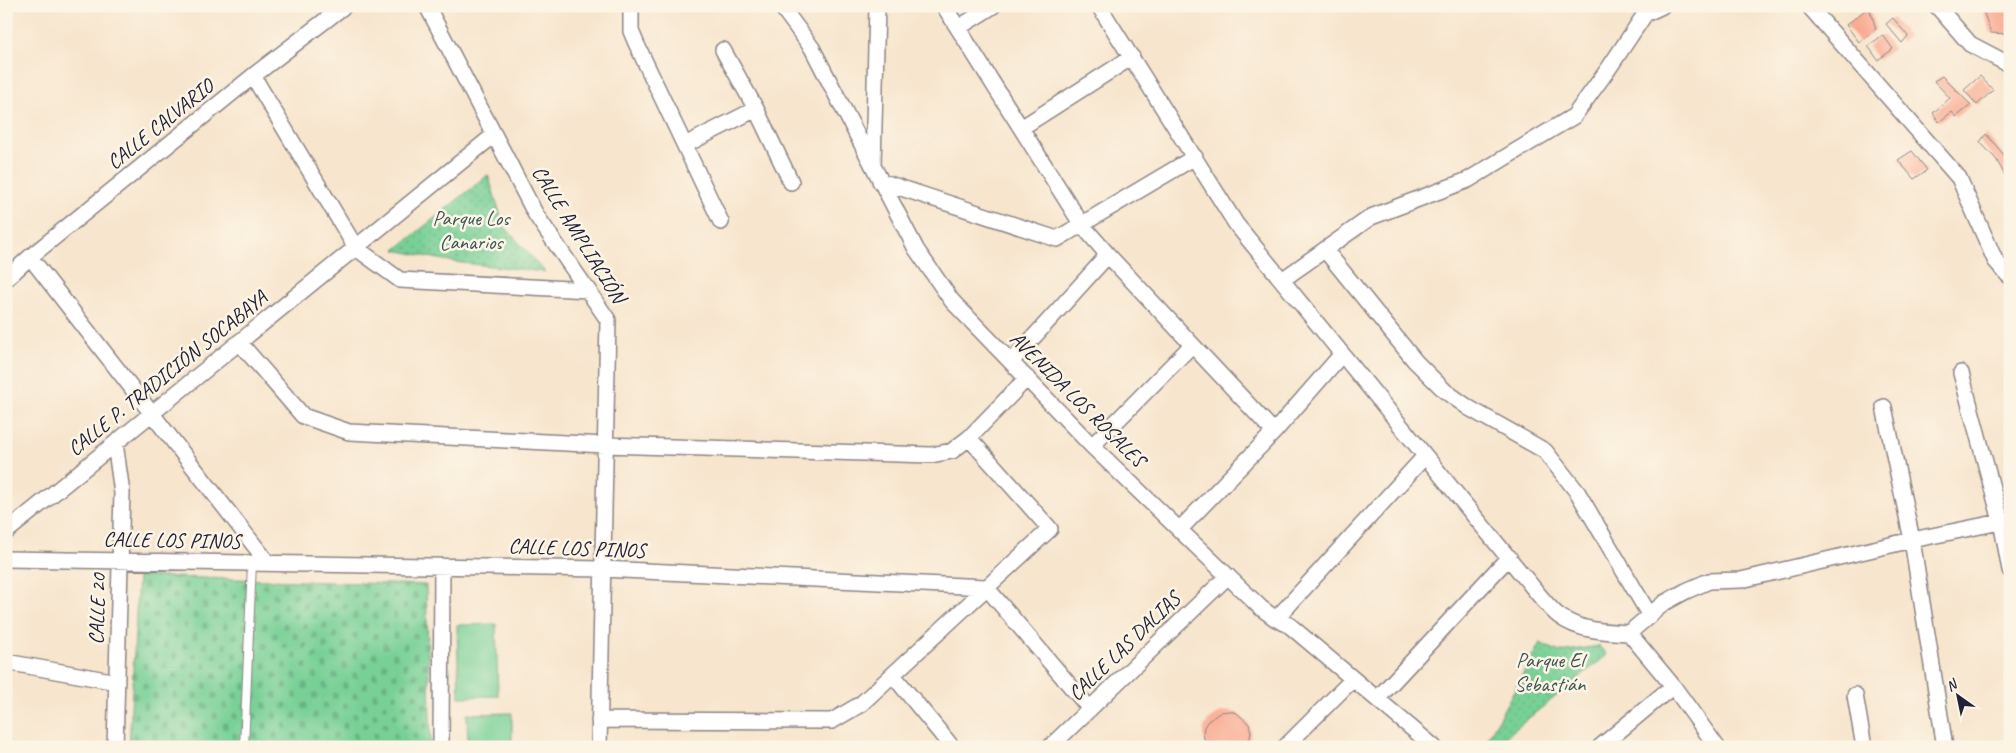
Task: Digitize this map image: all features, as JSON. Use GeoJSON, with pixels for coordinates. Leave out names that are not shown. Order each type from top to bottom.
{"type":"FeatureCollection","features":[{"type":"Feature","properties":{"kind":"street","name":"CALLE CALVARIO"},"geometry":{"type":"LineString","coordinates":[[6,280],[30,257],[253,76],[344,6]]}},
{"type":"Feature","properties":{"kind":"street","name":"CALLE AMPLIACIÓN"},"geometry":{"type":"LineString","coordinates":[[426,6],[536,215],[608,320],[598,747]]}},
{"type":"Feature","properties":{"kind":"street"},"geometry":{"type":"LineString","coordinates":[[631,6],[631,31],[721,222]]}},
{"type":"Feature","properties":{"kind":"street","name":"AVENIDA LOS ROSALES"},"geometry":{"type":"LineString","coordinates":[[781,6],[812,48],[916,249],[952,301],[1092,446],[1261,608],[1276,619],[1289,625],[1434,747]]}},
{"type":"Feature","properties":{"kind":"street"},"geometry":{"type":"LineString","coordinates":[[877,6],[876,174],[1057,239],[1195,158]]}},
{"type":"Feature","properties":{"kind":"street"},"geometry":{"type":"LineString","coordinates":[[944,6],[1082,225],[1274,432]]}},
{"type":"Feature","properties":{"kind":"street"},"geometry":{"type":"LineString","coordinates":[[958,28],[993,6]]}},
{"type":"Feature","properties":{"kind":"street"},"geometry":{"type":"LineString","coordinates":[[1099,6],[1236,224],[1425,456],[1559,616],[1582,627],[1602,632],[1630,633],[1664,604],[1686,590],[1709,580],[1741,580],[2005,520]]}},
{"type":"Feature","properties":{"kind":"street"},"geometry":{"type":"LineString","coordinates":[[1282,280],[1372,217],[1468,180],[1574,116],[1645,14],[1662,6]]}},
{"type":"Feature","properties":{"kind":"street"},"geometry":{"type":"LineString","coordinates":[[1809,6],[1959,178],[1995,260],[2010,275]]}},
{"type":"Feature","properties":{"kind":"street"},"geometry":{"type":"LineString","coordinates":[[1937,6],[1970,44],[2010,65]]}},
{"type":"Feature","properties":{"kind":"street"},"geometry":{"type":"LineString","coordinates":[[724,50],[756,109],[791,182]]}},
{"type":"Feature","properties":{"kind":"street"},"geometry":{"type":"LineString","coordinates":[[1021,128],[1132,57]]}},
{"type":"Feature","properties":{"kind":"street"},"geometry":{"type":"LineString","coordinates":[[253,76],[356,248],[400,280],[589,290]]}},
{"type":"Feature","properties":{"kind":"street"},"geometry":{"type":"LineString","coordinates":[[685,145],[756,109]]}},
{"type":"Feature","properties":{"kind":"street","name":"CALLE P. TRADICIÓN SOCABAYA"},"geometry":{"type":"LineString","coordinates":[[6,532],[494,135]]}},
{"type":"Feature","properties":{"kind":"street"},"geometry":{"type":"LineString","coordinates":[[1326,251],[1415,360],[1445,391],[1469,408],[1545,451],[1578,493],[1650,616]]}},
{"type":"Feature","properties":{"kind":"street"},"geometry":{"type":"LineString","coordinates":[[1011,362],[1108,255]]}},
{"type":"Feature","properties":{"kind":"street"},"geometry":{"type":"LineString","coordinates":[[30,257],[268,563]]}},
{"type":"Feature","properties":{"kind":"street"},"geometry":{"type":"LineString","coordinates":[[239,342],[303,416],[349,432],[605,445],[931,455],[952,451],[969,438],[1027,378]]}},
{"type":"Feature","properties":{"kind":"street"},"geometry":{"type":"LineString","coordinates":[[1092,446],[1192,345]]}},
{"type":"Feature","properties":{"kind":"street"},"geometry":{"type":"LineString","coordinates":[[1180,529],[1274,432],[1342,354]]}},
{"type":"Feature","properties":{"kind":"street"},"geometry":{"type":"LineString","coordinates":[[1961,373],[2005,520],[2010,570]]}},
{"type":"Feature","properties":{"kind":"street"},"geometry":{"type":"LineString","coordinates":[[1884,407],[1912,540],[1945,747]]}},
{"type":"Feature","properties":{"kind":"street"},"geometry":{"type":"LineString","coordinates":[[599,720],[832,721],[861,704],[1050,529],[969,438]]}},
{"type":"Feature","properties":{"kind":"street","name":"CALLE 20"},"geometry":{"type":"LineString","coordinates":[[114,747],[122,493],[115,443]]}},
{"type":"Feature","properties":{"kind":"street"},"geometry":{"type":"LineString","coordinates":[[1276,619],[1425,456]]}},
{"type":"Feature","properties":{"kind":"street"},"geometry":{"type":"LineString","coordinates":[[1377,699],[1509,557]]}},
{"type":"Feature","properties":{"kind":"street","name":"CALLE LOS PINOS"},"geometry":{"type":"LineString","coordinates":[[6,559],[602,569],[986,587]]}},
{"type":"Feature","properties":{"kind":"street"},"geometry":{"type":"LineString","coordinates":[[441,747],[442,566]]}},
{"type":"Feature","properties":{"kind":"street","name":"CALLE LAS DALIAS"},"geometry":{"type":"LineString","coordinates":[[1050,747],[1228,576]]}},
{"type":"Feature","properties":{"kind":"street"},"geometry":{"type":"LineString","coordinates":[[986,587],[1090,710]]}},
{"type":"Feature","properties":{"kind":"street"},"geometry":{"type":"LineString","coordinates":[[1630,633],[1673,686],[1717,747]]}},
{"type":"Feature","properties":{"kind":"street"},"geometry":{"type":"LineString","coordinates":[[6,662],[116,682]]}},
{"type":"Feature","properties":{"kind":"street"},"geometry":{"type":"LineString","coordinates":[[893,675],[952,747]]}},
{"type":"Feature","properties":{"kind":"street"},"geometry":{"type":"LineString","coordinates":[[1285,747],[1352,679]]}},
{"type":"Feature","properties":{"kind":"street"},"geometry":{"type":"LineString","coordinates":[[1600,747],[1673,686]]}},
{"type":"Feature","properties":{"kind":"street"},"geometry":{"type":"LineString","coordinates":[[1855,695],[1864,747]]}},
{"type":"Feature","properties":{"kind":"lane"},"geometry":{"type":"LineString","coordinates":[[244,747],[252,563]]}},
{"type":"Feature","properties":{"kind":"green space","name":"Parque Los Canarios"},"geometry":{"type":"Polygon","coordinates":[[[488,175],[504,226],[545,272],[454,262],[395,250],[488,175]]]}},
{"type":"Feature","properties":{"kind":"green space"},"geometry":{"type":"Polygon","coordinates":[[[138,576],[426,585],[431,747],[129,747],[138,576]]]}},
{"type":"Feature","properties":{"kind":"green space"},"geometry":{"type":"Polygon","coordinates":[[[496,624],[498,696],[459,697],[457,625],[496,624]]]}},
{"type":"Feature","properties":{"kind":"green space","name":"Parque El Sebastián"},"geometry":{"type":"Polygon","coordinates":[[[1540,643],[1560,652],[1599,646],[1607,655],[1493,747],[1483,747],[1540,643]]]}},
{"type":"Feature","properties":{"kind":"green space"},"geometry":{"type":"Polygon","coordinates":[[[512,713],[512,747],[468,747],[467,714],[512,713]]]}},
{"type":"Feature","properties":{"kind":"building"},"geometry":{"type":"Polygon","coordinates":[[[1869,7],[1876,29],[1859,42],[1846,25],[1869,7]]]}},
{"type":"Feature","properties":{"kind":"building"},"geometry":{"type":"Polygon","coordinates":[[[1982,8],[2010,9],[2009,34],[1991,33],[1982,8]]]}},
{"type":"Feature","properties":{"kind":"building"},"geometry":{"type":"Polygon","coordinates":[[[1893,18],[1908,36],[1902,43],[1886,24],[1893,18]]]}},
{"type":"Feature","properties":{"kind":"building"},"geometry":{"type":"Polygon","coordinates":[[[1883,35],[1893,49],[1878,60],[1868,46],[1883,35]]]}},
{"type":"Feature","properties":{"kind":"building"},"geometry":{"type":"Polygon","coordinates":[[[1942,76],[1971,105],[1956,117],[1952,112],[1939,122],[1933,113],[1950,98],[1934,81],[1942,76]]]}},
{"type":"Feature","properties":{"kind":"building"},"geometry":{"type":"Polygon","coordinates":[[[1980,76],[1993,90],[1977,105],[1964,90],[1980,76]]]}},
{"type":"Feature","properties":{"kind":"building"},"geometry":{"type":"Polygon","coordinates":[[[1986,134],[2004,155],[2010,151],[2010,180],[2008,181],[1996,159],[1980,142],[1986,134]]]}},
{"type":"Feature","properties":{"kind":"building"},"geometry":{"type":"Polygon","coordinates":[[[1912,151],[1927,170],[1914,179],[1898,160],[1912,151]]]}},
{"type":"Feature","properties":{"kind":"building"},"geometry":{"type":"Polygon","coordinates":[[[1221,712],[1237,713],[1249,724],[1251,732],[1248,747],[1207,747],[1203,735],[1204,727],[1208,721],[1221,712]]]}}]}
